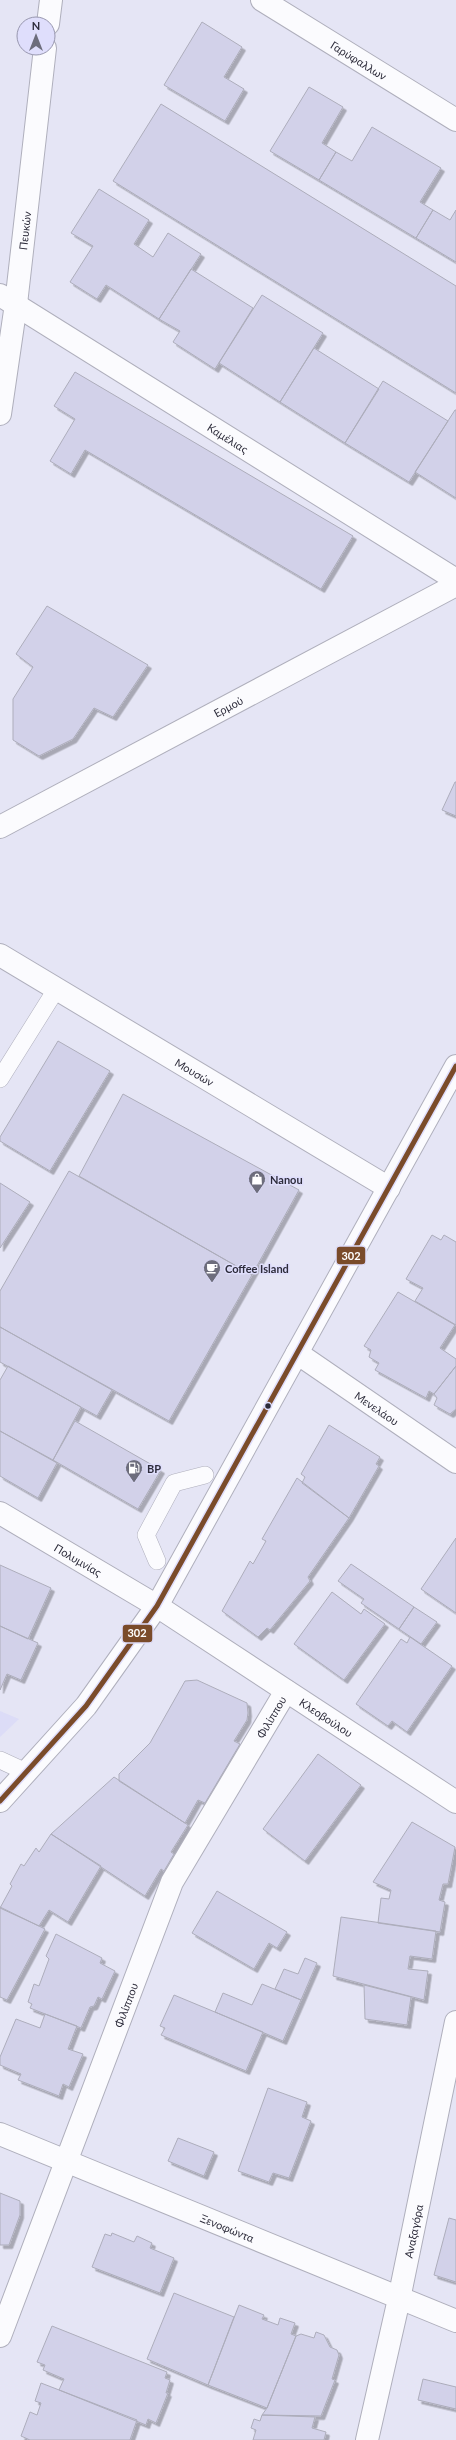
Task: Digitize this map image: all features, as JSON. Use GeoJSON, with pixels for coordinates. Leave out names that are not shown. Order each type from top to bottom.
{"type":"FeatureCollection","features":[{"type":"Feature","properties":{"kind":"street"},"geometry":{"type":"LineString","coordinates":[[49,16],[51,0]]}},
{"type":"Feature","properties":{"kind":"street","name":"Γαρύφαλλων"},"geometry":{"type":"LineString","coordinates":[[262,0],[456,120]]}},
{"type":"Feature","properties":{"kind":"street","name":"Πευκών"},"geometry":{"type":"LineString","coordinates":[[0,414],[8,300],[44,56]]}},
{"type":"Feature","properties":{"kind":"street","name":"Καμέλιας"},"geometry":{"type":"LineString","coordinates":[[8,300],[456,580]]}},
{"type":"Feature","properties":{"kind":"street","name":"Ερμού"},"geometry":{"type":"LineString","coordinates":[[0,827],[456,585]]}},
{"type":"Feature","properties":{"kind":"street","name":"Μουσών"},"geometry":{"type":"LineString","coordinates":[[0,955],[389,1188]]}},
{"type":"Feature","properties":{"kind":"street"},"geometry":{"type":"LineString","coordinates":[[0,1800],[86,1706],[157,1606],[456,1067]]}},
{"type":"Feature","properties":{"kind":"street","name":"Μενελάου"},"geometry":{"type":"LineString","coordinates":[[297,1353],[456,1462]]}},
{"type":"Feature","properties":{"kind":"street","name":"Πολυμνίας"},"geometry":{"type":"LineString","coordinates":[[0,1513],[157,1606]]}},
{"type":"Feature","properties":{"kind":"street","name":"Κλεοβούλου"},"geometry":{"type":"LineString","coordinates":[[157,1606],[456,1802]]}},
{"type":"Feature","properties":{"kind":"street","name":"Φιλίππου"},"geometry":{"type":"LineString","coordinates":[[0,2336],[172,1882],[286,1691]]}},
{"type":"Feature","properties":{"kind":"street","name":"Αναξαγόρα"},"geometry":{"type":"LineString","coordinates":[[367,2440],[399,2299],[456,2022]]}},
{"type":"Feature","properties":{"kind":"street","name":"Ξενοφώντα"},"geometry":{"type":"LineString","coordinates":[[0,2134],[399,2299],[456,2321]]}},
{"type":"Feature","properties":{"kind":"lane"},"geometry":{"type":"LineString","coordinates":[[0,1079],[57,988]]}},
{"type":"Feature","properties":{"kind":"lane"},"geometry":{"type":"LineString","coordinates":[[157,1561],[146,1535],[174,1483],[205,1475]]}},
{"type":"Feature","properties":{"kind":"lane"},"geometry":{"type":"LineString","coordinates":[[0,1760],[26,1772]]}},
{"type":"Feature","properties":{"kind":"shaded area"},"geometry":{"type":"Polygon","coordinates":[[[0,1711],[19,1719],[0,1737],[0,1711]]]}},
{"type":"Feature","properties":{"kind":"building"},"geometry":{"type":"Polygon","coordinates":[[[202,22],[242,47],[224,77],[244,89],[225,121],[164,85],[202,22]]]}},
{"type":"Feature","properties":{"kind":"building"},"geometry":{"type":"Polygon","coordinates":[[[309,87],[343,107],[322,143],[336,152],[319,180],[270,151],[309,87]]]}},
{"type":"Feature","properties":{"kind":"building"},"geometry":{"type":"Polygon","coordinates":[[[161,104],[456,286],[456,393],[113,181],[161,104]]]}},
{"type":"Feature","properties":{"kind":"building"},"geometry":{"type":"Polygon","coordinates":[[[372,127],[441,168],[420,202],[433,210],[416,238],[319,180],[336,152],[352,161],[372,127]]]}},
{"type":"Feature","properties":{"kind":"building"},"geometry":{"type":"Polygon","coordinates":[[[99,189],[149,220],[134,244],[153,257],[168,233],[201,254],[159,319],[106,285],[97,299],[70,282],[93,246],[71,233],[99,189]]]}},
{"type":"Feature","properties":{"kind":"building"},"geometry":{"type":"Polygon","coordinates":[[[433,210],[450,220],[456,210],[456,262],[416,238],[433,210]]]}},
{"type":"Feature","properties":{"kind":"building"},"geometry":{"type":"Polygon","coordinates":[[[191,269],[253,308],[215,369],[173,342],[180,331],[159,319],[191,269]]]}},
{"type":"Feature","properties":{"kind":"building"},"geometry":{"type":"Polygon","coordinates":[[[262,295],[323,333],[280,402],[219,363],[262,295]]]}},
{"type":"Feature","properties":{"kind":"building"},"geometry":{"type":"Polygon","coordinates":[[[314,348],[379,389],[345,443],[280,402],[314,348]]]}},
{"type":"Feature","properties":{"kind":"building"},"geometry":{"type":"Polygon","coordinates":[[[75,372],[353,536],[321,589],[85,450],[71,474],[50,461],[75,419],[54,406],[75,372]]]}},
{"type":"Feature","properties":{"kind":"building"},"geometry":{"type":"Polygon","coordinates":[[[383,381],[448,421],[409,482],[345,443],[383,381]]]}},
{"type":"Feature","properties":{"kind":"building"},"geometry":{"type":"Polygon","coordinates":[[[456,410],[456,498],[415,472],[456,410]]]}},
{"type":"Feature","properties":{"kind":"building"},"geometry":{"type":"Polygon","coordinates":[[[47,606],[148,665],[113,717],[94,708],[73,739],[39,756],[13,740],[13,699],[33,667],[16,654],[47,606]]]}},
{"type":"Feature","properties":{"kind":"building"},"geometry":{"type":"Polygon","coordinates":[[[456,782],[456,816],[442,810],[456,782]]]}},
{"type":"Feature","properties":{"kind":"building"},"geometry":{"type":"Polygon","coordinates":[[[58,1041],[110,1071],[50,1171],[0,1141],[0,1137],[58,1041]]]}},
{"type":"Feature","properties":{"kind":"building"},"geometry":{"type":"Polygon","coordinates":[[[123,1094],[299,1190],[252,1275],[79,1176],[123,1094]]]}},
{"type":"Feature","properties":{"kind":"building"},"geometry":{"type":"Polygon","coordinates":[[[69,1171],[252,1275],[169,1421],[0,1327],[0,1291],[69,1171]]]}},
{"type":"Feature","properties":{"kind":"building"},"geometry":{"type":"Polygon","coordinates":[[[0,1183],[30,1202],[0,1248],[0,1183]]]}},
{"type":"Feature","properties":{"kind":"building"},"geometry":{"type":"Polygon","coordinates":[[[432,1235],[441,1240],[444,1235],[456,1242],[456,1325],[415,1301],[423,1288],[406,1279],[432,1235]]]}},
{"type":"Feature","properties":{"kind":"building"},"geometry":{"type":"Polygon","coordinates":[[[398,1292],[455,1325],[440,1348],[456,1359],[456,1366],[434,1394],[429,1391],[426,1398],[375,1370],[379,1363],[369,1357],[371,1350],[364,1346],[398,1292]]]}},
{"type":"Feature","properties":{"kind":"building"},"geometry":{"type":"Polygon","coordinates":[[[0,1327],[112,1390],[97,1416],[0,1362],[0,1327]]]}},
{"type":"Feature","properties":{"kind":"building"},"geometry":{"type":"Polygon","coordinates":[[[8,1366],[81,1407],[53,1460],[0,1431],[0,1380],[8,1366]]]}},
{"type":"Feature","properties":{"kind":"building"},"geometry":{"type":"Polygon","coordinates":[[[456,1366],[456,1409],[450,1414],[434,1405],[437,1398],[434,1394],[456,1366]]]}},
{"type":"Feature","properties":{"kind":"building"},"geometry":{"type":"Polygon","coordinates":[[[75,1421],[161,1470],[138,1509],[53,1460],[75,1421]]]}},
{"type":"Feature","properties":{"kind":"building"},"geometry":{"type":"Polygon","coordinates":[[[329,1425],[380,1457],[376,1464],[379,1466],[349,1518],[302,1483],[305,1477],[301,1474],[329,1425]]]}},
{"type":"Feature","properties":{"kind":"building"},"geometry":{"type":"Polygon","coordinates":[[[0,1431],[57,1463],[38,1498],[0,1476],[0,1431]]]}},
{"type":"Feature","properties":{"kind":"building"},"geometry":{"type":"Polygon","coordinates":[[[297,1478],[349,1518],[308,1577],[310,1581],[270,1630],[267,1628],[258,1637],[222,1611],[250,1561],[253,1564],[266,1541],[262,1539],[297,1478]]]}},
{"type":"Feature","properties":{"kind":"building"},"geometry":{"type":"Polygon","coordinates":[[[456,1538],[456,1613],[421,1589],[456,1538]]]}},
{"type":"Feature","properties":{"kind":"building"},"geometry":{"type":"Polygon","coordinates":[[[351,1564],[414,1607],[399,1629],[361,1603],[364,1599],[338,1581],[351,1564]]]}},
{"type":"Feature","properties":{"kind":"building"},"geometry":{"type":"Polygon","coordinates":[[[0,1565],[51,1588],[28,1639],[0,1626],[0,1565]]]}},
{"type":"Feature","properties":{"kind":"building"},"geometry":{"type":"Polygon","coordinates":[[[332,1592],[361,1614],[364,1609],[385,1624],[344,1680],[294,1644],[332,1592]]]}},
{"type":"Feature","properties":{"kind":"building"},"geometry":{"type":"Polygon","coordinates":[[[414,1607],[437,1622],[421,1644],[399,1629],[414,1607]]]}},
{"type":"Feature","properties":{"kind":"building"},"geometry":{"type":"Polygon","coordinates":[[[0,1626],[38,1643],[21,1680],[7,1674],[0,1690],[0,1626]]]}},
{"type":"Feature","properties":{"kind":"building"},"geometry":{"type":"Polygon","coordinates":[[[410,1637],[452,1666],[407,1732],[392,1721],[388,1726],[356,1704],[401,1639],[407,1643],[410,1637]]]}},
{"type":"Feature","properties":{"kind":"building"},"geometry":{"type":"Polygon","coordinates":[[[197,1680],[247,1703],[248,1713],[247,1720],[234,1741],[240,1744],[205,1803],[198,1800],[185,1823],[119,1781],[119,1774],[150,1743],[185,1681],[197,1680]]]}},
{"type":"Feature","properties":{"kind":"building"},"geometry":{"type":"Polygon","coordinates":[[[318,1754],[361,1785],[305,1861],[263,1829],[318,1754]]]}},
{"type":"Feature","properties":{"kind":"building"},"geometry":{"type":"Polygon","coordinates":[[[114,1777],[188,1825],[171,1852],[174,1854],[164,1871],[161,1869],[145,1896],[51,1834],[114,1777]]]}},
{"type":"Feature","properties":{"kind":"building"},"geometry":{"type":"Polygon","coordinates":[[[412,1822],[455,1847],[448,1884],[443,1884],[439,1900],[445,1902],[440,1932],[378,1923],[381,1898],[389,1899],[391,1890],[373,1882],[412,1822]]]}},
{"type":"Feature","properties":{"kind":"building"},"geometry":{"type":"Polygon","coordinates":[[[51,1834],[101,1866],[68,1922],[49,1910],[39,1926],[0,1908],[12,1886],[10,1884],[21,1864],[24,1866],[36,1848],[39,1852],[51,1834]]]}},
{"type":"Feature","properties":{"kind":"building"},"geometry":{"type":"Polygon","coordinates":[[[217,1891],[287,1932],[277,1948],[269,1943],[254,1969],[192,1933],[217,1891]]]}},
{"type":"Feature","properties":{"kind":"building"},"geometry":{"type":"Polygon","coordinates":[[[0,1907],[45,1929],[7,2000],[0,1997],[0,1907]]]}},
{"type":"Feature","properties":{"kind":"building"},"geometry":{"type":"Polygon","coordinates":[[[341,1917],[436,1931],[432,1959],[410,1956],[408,1969],[428,1971],[424,2000],[333,1976],[341,1917]]]}},
{"type":"Feature","properties":{"kind":"building"},"geometry":{"type":"Polygon","coordinates":[[[56,1934],[102,1958],[100,1963],[115,1971],[102,1999],[98,1997],[94,2006],[90,2007],[81,2028],[30,2008],[32,2004],[28,2002],[34,1984],[39,1986],[49,1959],[46,1956],[56,1934]]]}},
{"type":"Feature","properties":{"kind":"building"},"geometry":{"type":"Polygon","coordinates":[[[305,1958],[317,1963],[301,2000],[275,1989],[284,1969],[298,1974],[305,1958]]]}},
{"type":"Feature","properties":{"kind":"building"},"geometry":{"type":"Polygon","coordinates":[[[262,1984],[301,2000],[283,2041],[215,2012],[223,1993],[252,2005],[262,1984]]]}},
{"type":"Feature","properties":{"kind":"building"},"geometry":{"type":"Polygon","coordinates":[[[364,1985],[411,1997],[407,2025],[365,2019],[364,1985]]]}},
{"type":"Feature","properties":{"kind":"building"},"geometry":{"type":"Polygon","coordinates":[[[174,1995],[263,2032],[246,2071],[161,2035],[165,2028],[160,2026],[174,1995]]]}},
{"type":"Feature","properties":{"kind":"building"},"geometry":{"type":"Polygon","coordinates":[[[45,2014],[77,2026],[68,2049],[83,2054],[69,2087],[63,2084],[59,2096],[18,2080],[21,2074],[0,2065],[0,2057],[16,2019],[40,2028],[45,2014]]]}},
{"type":"Feature","properties":{"kind":"building"},"geometry":{"type":"Polygon","coordinates":[[[268,2088],[307,2102],[302,2117],[311,2121],[289,2178],[273,2173],[269,2182],[238,2171],[268,2088]]]}},
{"type":"Feature","properties":{"kind":"building"},"geometry":{"type":"Polygon","coordinates":[[[178,2138],[214,2152],[204,2176],[168,2161],[178,2138]]]}},
{"type":"Feature","properties":{"kind":"building"},"geometry":{"type":"Polygon","coordinates":[[[0,2193],[20,2201],[20,2215],[9,2245],[0,2245],[0,2193]]]}},
{"type":"Feature","properties":{"kind":"building"},"geometry":{"type":"Polygon","coordinates":[[[449,2218],[456,2220],[456,2282],[434,2275],[449,2218]]]}},
{"type":"Feature","properties":{"kind":"building"},"geometry":{"type":"Polygon","coordinates":[[[112,2233],[134,2242],[137,2236],[152,2243],[150,2248],[174,2258],[160,2293],[92,2267],[105,2234],[111,2236],[112,2233]]]}},
{"type":"Feature","properties":{"kind":"building"},"geometry":{"type":"Polygon","coordinates":[[[174,2293],[234,2317],[208,2385],[147,2359],[174,2293]]]}},
{"type":"Feature","properties":{"kind":"building"},"geometry":{"type":"Polygon","coordinates":[[[239,2305],[264,2315],[262,2319],[278,2325],[280,2318],[295,2323],[291,2334],[296,2336],[267,2408],[208,2385],[239,2305]]]}},
{"type":"Feature","properties":{"kind":"building"},"geometry":{"type":"Polygon","coordinates":[[[52,2326],[167,2372],[165,2378],[170,2380],[166,2393],[168,2393],[156,2423],[148,2419],[146,2425],[59,2390],[64,2379],[43,2370],[45,2365],[37,2362],[52,2326]]]}},
{"type":"Feature","properties":{"kind":"building"},"geometry":{"type":"Polygon","coordinates":[[[316,2332],[324,2335],[330,2347],[337,2350],[339,2355],[332,2379],[335,2380],[321,2416],[262,2415],[267,2408],[296,2336],[301,2334],[314,2338],[316,2332]]]}},
{"type":"Feature","properties":{"kind":"building"},"geometry":{"type":"Polygon","coordinates":[[[423,2379],[456,2387],[456,2409],[418,2400],[423,2379]]]}},
{"type":"Feature","properties":{"kind":"building"},"geometry":{"type":"Polygon","coordinates":[[[41,2383],[137,2420],[130,2440],[30,2440],[21,2436],[30,2412],[37,2415],[41,2403],[35,2401],[41,2383]]]}},
{"type":"Feature","properties":{"kind":"building"},"geometry":{"type":"Polygon","coordinates":[[[262,2415],[315,2417],[312,2428],[326,2432],[324,2440],[253,2440],[256,2430],[251,2428],[254,2419],[260,2421],[262,2415]]]}},
{"type":"Feature","properties":{"kind":"transit line","name":"302"},"geometry":{"type":"LineString","coordinates":[[0,1801],[86,1706],[157,1606],[456,1066]]}},
{"type":"Feature","properties":{"kind":"place","name":"Nanou"},"geometry":{"type":"Point","coordinates":[257,1194]}},
{"type":"Feature","properties":{"kind":"place","name":"Coffee Island"},"geometry":{"type":"Point","coordinates":[212,1283]}},
{"type":"Feature","properties":{"kind":"place","name":"BP"},"geometry":{"type":"Point","coordinates":[134,1483]}}]}
